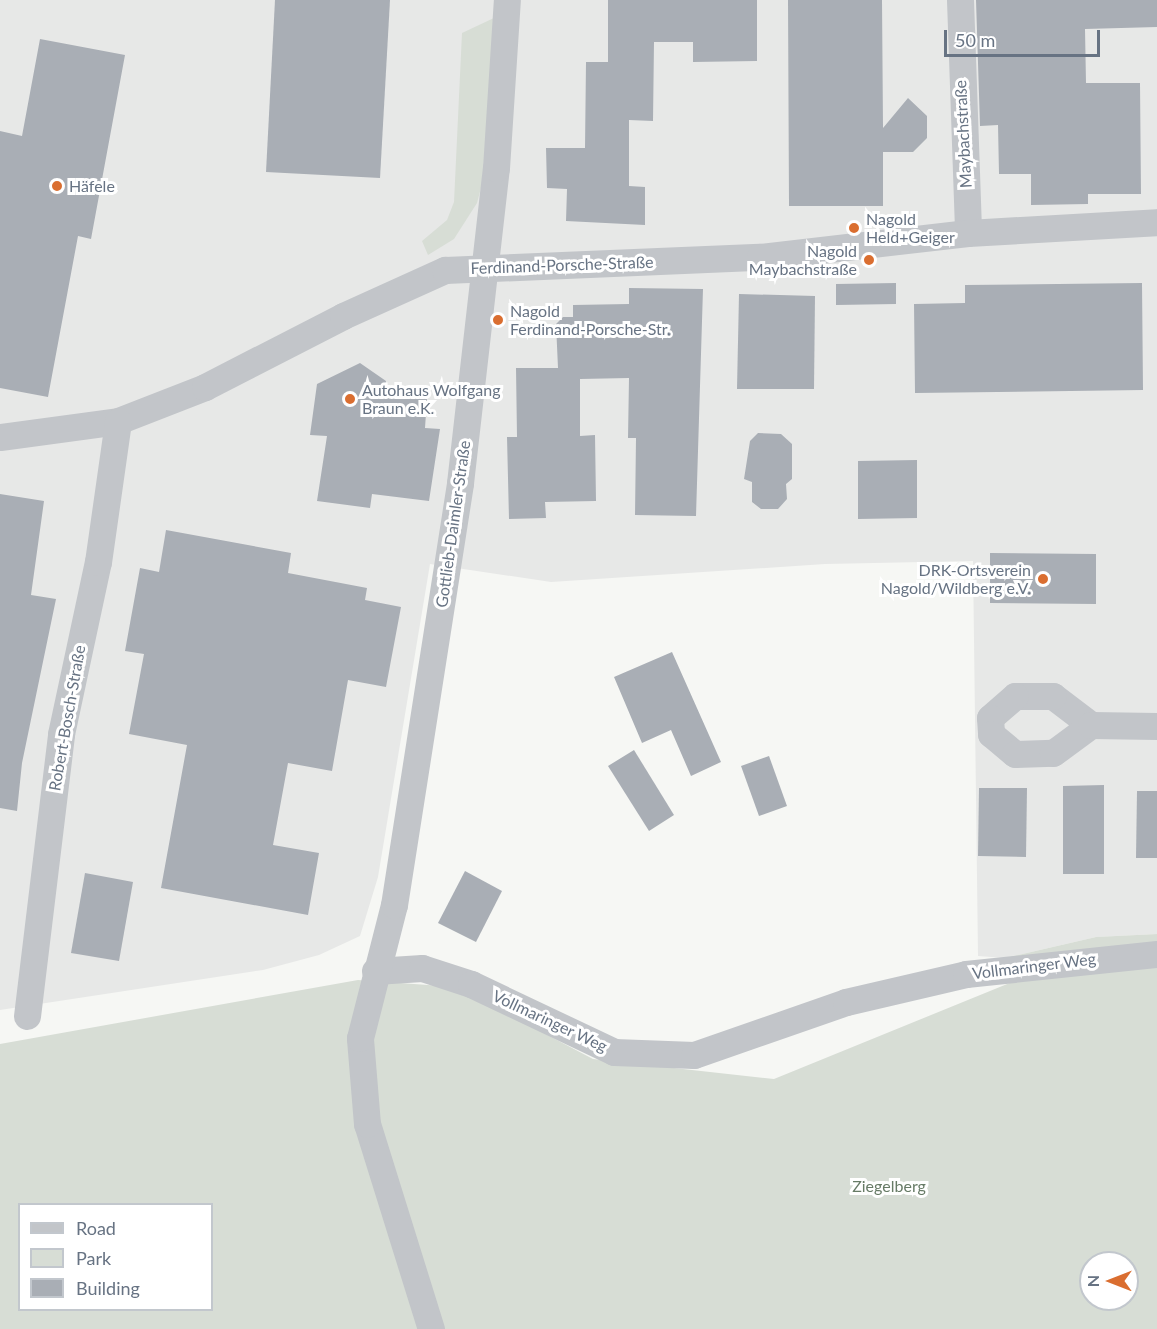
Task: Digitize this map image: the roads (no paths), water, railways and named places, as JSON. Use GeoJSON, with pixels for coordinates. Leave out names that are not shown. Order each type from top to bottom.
{"type":"FeatureCollection","features":[{"type":"Feature","properties":{"kind":"street","name":"Gottlieb-Daimler-Straße"},"geometry":{"type":"LineString","coordinates":[[375,971],[394,905],[460,483],[496,168],[507,0]]}},
{"type":"Feature","properties":{"kind":"street","name":"Maybachstraße"},"geometry":{"type":"LineString","coordinates":[[960,0],[968,233]]}},
{"type":"Feature","properties":{"kind":"street","name":"Ferdinand-Porsche-Straße"},"geometry":{"type":"LineString","coordinates":[[0,437],[118,421],[205,387],[343,316],[445,270],[760,257],[968,233],[1157,222]]}},
{"type":"Feature","properties":{"kind":"street","name":"Robert-Bosch-Straße"},"geometry":{"type":"LineString","coordinates":[[27,1016],[61,734],[98,562],[118,421]]}},
{"type":"Feature","properties":{"kind":"street"},"geometry":{"type":"LineString","coordinates":[[1091,725],[1157,726]]}},
{"type":"Feature","properties":{"kind":"street","name":"Vollmaringer Weg"},"geometry":{"type":"LineString","coordinates":[[375,971],[422,968],[471,984],[614,1052],[694,1055],[846,1002],[966,974],[1157,954]]}},
{"type":"Feature","properties":{"kind":"street"},"geometry":{"type":"LineString","coordinates":[[375,971],[360,1038],[367,1124],[431,1329]]}},
{"type":"Feature","properties":{"kind":"place","name":"Häfele"},"geometry":{"type":"Point","coordinates":[57,186]}},
{"type":"Feature","properties":{"kind":"place","name":"Nagold Held+Geiger"},"geometry":{"type":"Point","coordinates":[854,228]}},
{"type":"Feature","properties":{"kind":"place","name":"Nagold Maybachstraße"},"geometry":{"type":"Point","coordinates":[869,260]}},
{"type":"Feature","properties":{"kind":"place","name":"Nagold Ferdinand-Porsche-Str."},"geometry":{"type":"Point","coordinates":[498,320]}},
{"type":"Feature","properties":{"kind":"place","name":"Autohaus Wolfgang Braun e.K."},"geometry":{"type":"Point","coordinates":[350,399]}},
{"type":"Feature","properties":{"kind":"place","name":"DRK-Ortsverein Nagold/Wildberg e.V."},"geometry":{"type":"Point","coordinates":[1043,579]}},
{"type":"Feature","properties":{"kind":"park label","name":"Ziegelberg"},"geometry":{"type":"Point","coordinates":[889,1186]}}]}
